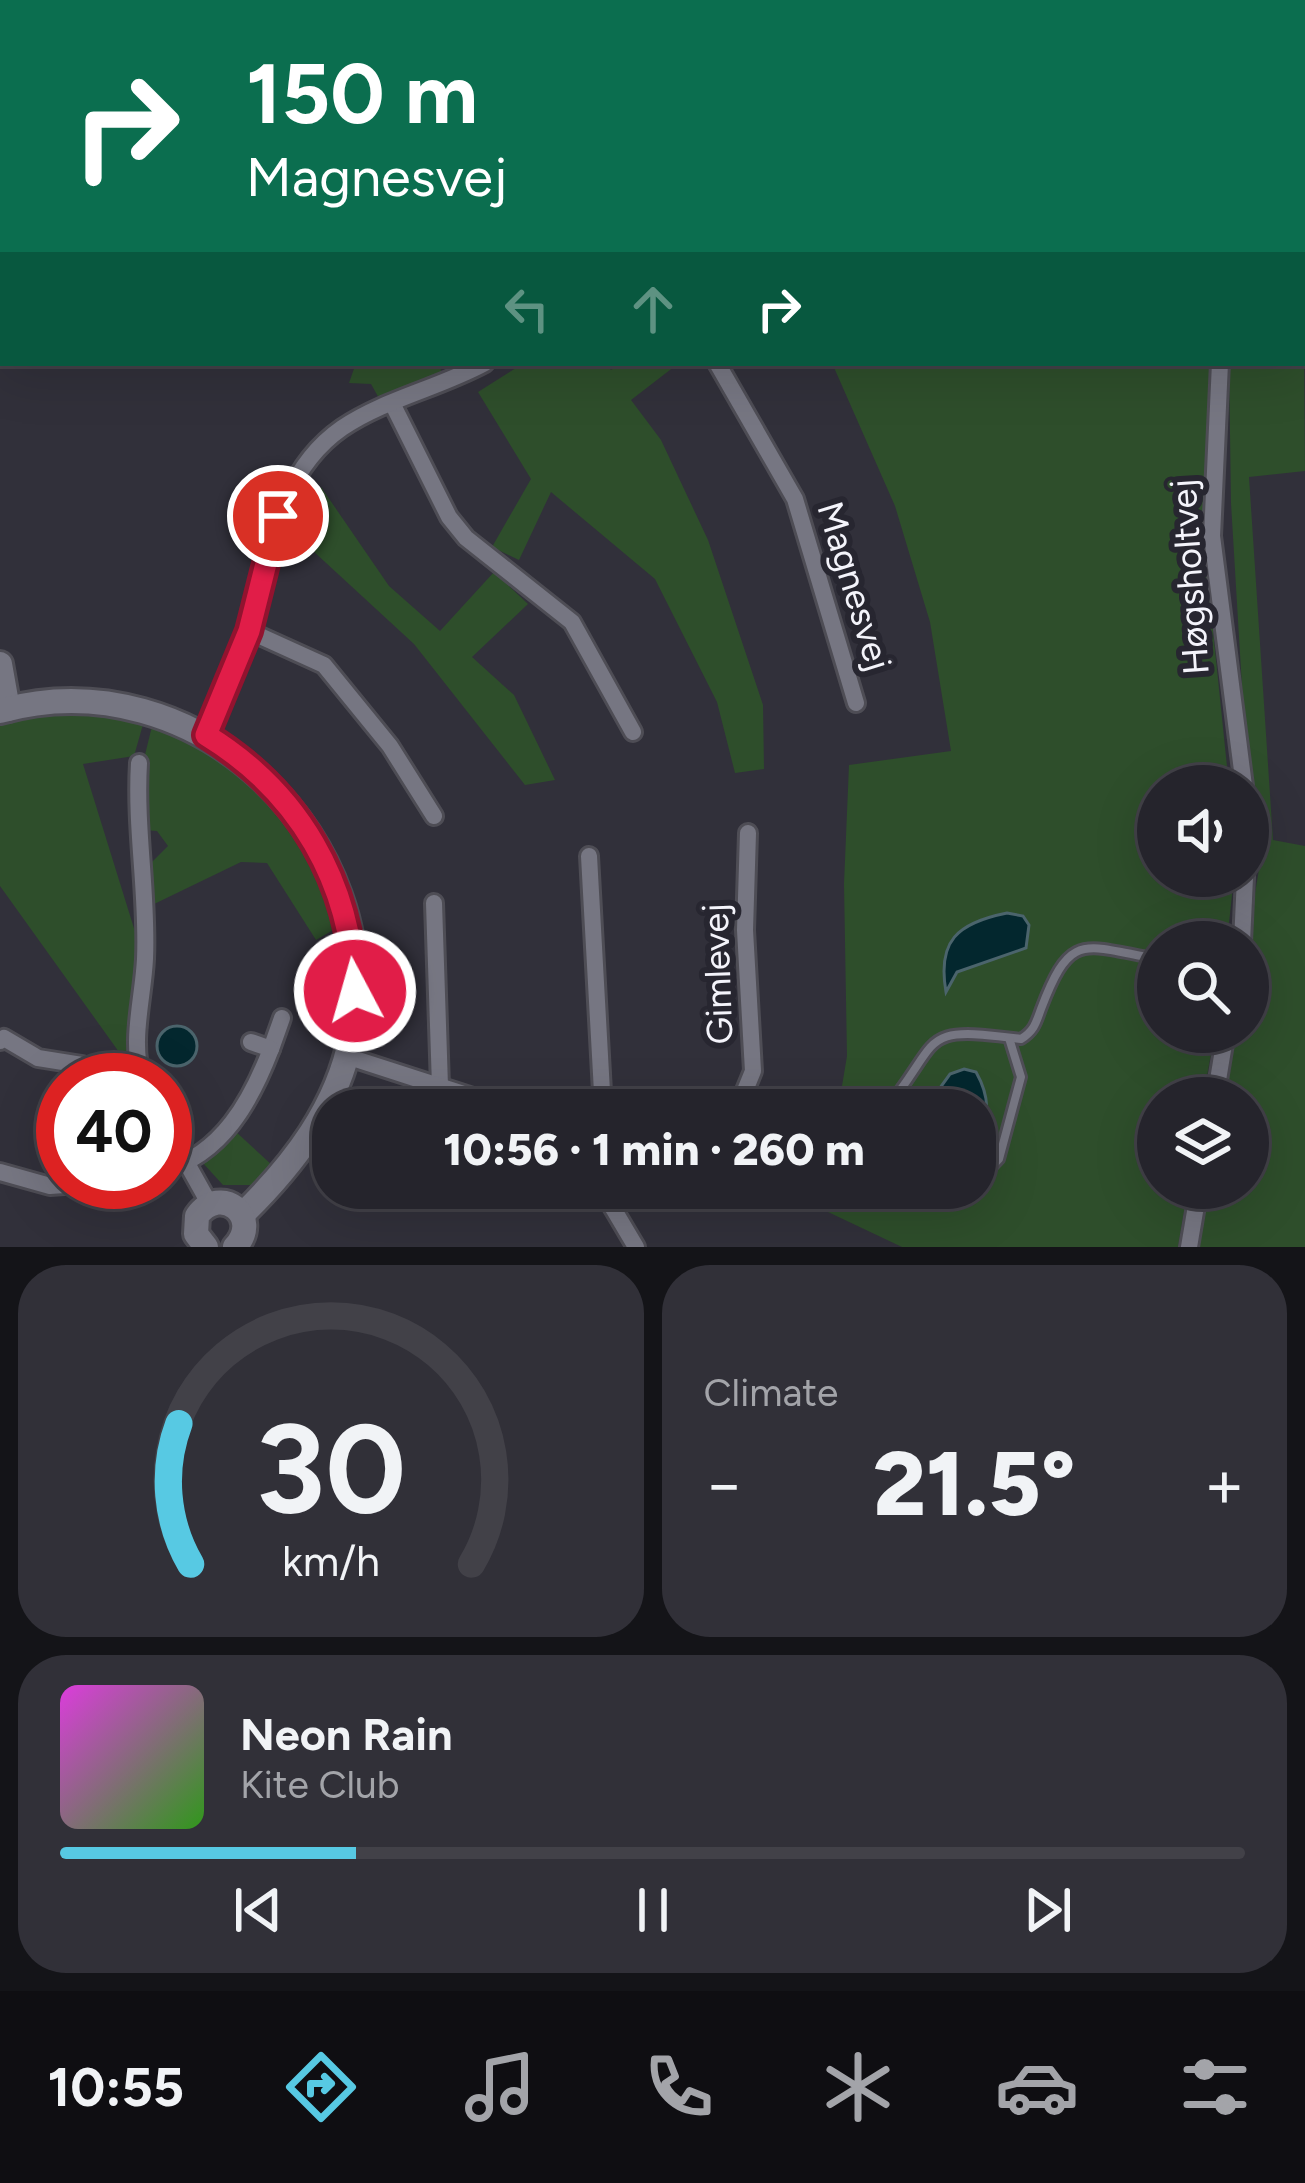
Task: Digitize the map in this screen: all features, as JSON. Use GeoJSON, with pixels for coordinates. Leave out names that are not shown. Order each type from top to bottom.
{"type":"FeatureCollection","features":[{"type":"Feature","properties":{"kind":"street"},"geometry":{"type":"LineString","coordinates":[[206,735],[249,631],[278,516],[300,472],[339,430],[477,366]]}},
{"type":"Feature","properties":{"kind":"street","name":"Magnesvej"},"geometry":{"type":"LineString","coordinates":[[719,366],[802,518],[856,704]]}},
{"type":"Feature","properties":{"kind":"street","name":"Høgsholtvej"},"geometry":{"type":"LineString","coordinates":[[1220,366],[1212,536],[1241,765]]}},
{"type":"Feature","properties":{"kind":"street"},"geometry":{"type":"LineString","coordinates":[[392,403],[449,517],[466,538],[572,622],[633,732]]}},
{"type":"Feature","properties":{"kind":"street"},"geometry":{"type":"LineString","coordinates":[[249,631],[324,665],[390,746],[434,816]]}},
{"type":"Feature","properties":{"kind":"street"},"geometry":{"type":"LineString","coordinates":[[0,664],[4,710],[56,702],[103,704],[149,713],[206,735],[274,787],[322,854],[354,961],[346,1056],[335,1088],[295,1159],[243,1214]]}},
{"type":"Feature","properties":{"kind":"street"},"geometry":{"type":"LineString","coordinates":[[137,1053],[145,960],[136,807],[139,763]]}},
{"type":"Feature","properties":{"kind":"street","name":"Gimlevej"},"geometry":{"type":"LineString","coordinates":[[746,1089],[753,1071],[745,930],[748,832]]}},
{"type":"Feature","properties":{"kind":"street"},"geometry":{"type":"LineString","coordinates":[[589,856],[602,1089]]}},
{"type":"Feature","properties":{"kind":"street"},"geometry":{"type":"LineString","coordinates":[[434,903],[444,1088]]}},
{"type":"Feature","properties":{"kind":"street"},"geometry":{"type":"LineString","coordinates":[[192,1160],[228,1129],[254,1092],[282,1018]]}},
{"type":"Feature","properties":{"kind":"street"},"geometry":{"type":"LineString","coordinates":[[0,1041],[4,1037],[36,1053]]}},
{"type":"Feature","properties":{"kind":"street"},"geometry":{"type":"LineString","coordinates":[[251,1042],[271,1049]]}},
{"type":"Feature","properties":{"kind":"street"},"geometry":{"type":"LineString","coordinates":[[346,1056],[447,1089]]}},
{"type":"Feature","properties":{"kind":"street"},"geometry":{"type":"LineString","coordinates":[[192,1171],[209,1203]]}},
{"type":"Feature","properties":{"kind":"street"},"geometry":{"type":"LineString","coordinates":[[0,1172],[36,1182]]}},
{"type":"Feature","properties":{"kind":"street"},"geometry":{"type":"LineString","coordinates":[[194,1245],[197,1216],[209,1203],[228,1202],[243,1214],[245,1232],[235,1247]]}},
{"type":"Feature","properties":{"kind":"street"},"geometry":{"type":"LineString","coordinates":[[613,1209],[636,1247]]}},
{"type":"Feature","properties":{"kind":"street"},"geometry":{"type":"LineString","coordinates":[[1189,1247],[1195,1209]]}},
{"type":"Feature","properties":{"kind":"lane"},"geometry":{"type":"LineString","coordinates":[[901,1089],[941,1037],[956,1030],[1021,1040],[1033,1032],[1058,964],[1070,953],[1089,947],[1137,955]]}},
{"type":"Feature","properties":{"kind":"lane"},"geometry":{"type":"LineString","coordinates":[[996,1163],[1022,1077],[1009,1038]]}},
{"type":"Feature","properties":{"kind":"green space"},"geometry":{"type":"Polygon","coordinates":[[[355,366],[440,366],[442,374],[380,400],[371,384],[349,383],[355,366]]]}},
{"type":"Feature","properties":{"kind":"green space"},"geometry":{"type":"Polygon","coordinates":[[[519,366],[608,366],[611,370],[616,366],[675,366],[631,400],[661,440],[708,540],[763,705],[764,769],[735,773],[717,702],[655,579],[551,492],[519,560],[492,547],[531,479],[478,392],[519,366]]]}},
{"type":"Feature","properties":{"kind":"green space"},"geometry":{"type":"Polygon","coordinates":[[[833,366],[1214,366],[1204,543],[1227,765],[1137,765],[1137,897],[1232,897],[1229,921],[1137,921],[1137,1053],[1211,1053],[1207,1077],[1137,1077],[1137,1209],[1184,1209],[1178,1247],[902,1247],[822,1209],[996,1209],[996,1089],[842,1089],[847,1056],[844,884],[849,765],[951,751],[930,622],[895,506],[833,366]]]}},
{"type":"Feature","properties":{"kind":"green space"},"geometry":{"type":"Polygon","coordinates":[[[1229,366],[1304,366],[1305,471],[1249,477],[1268,765],[1248,765],[1231,503],[1229,366]]]}},
{"type":"Feature","properties":{"kind":"green space"},"geometry":{"type":"Polygon","coordinates":[[[321,487],[389,586],[440,631],[494,572],[528,604],[472,657],[514,695],[555,780],[525,785],[414,644],[299,538],[321,487]]]}},
{"type":"Feature","properties":{"kind":"green space"},"geometry":{"type":"Polygon","coordinates":[[[67,710],[144,721],[134,756],[83,764],[137,938],[129,1051],[119,1052],[0,886],[0,720],[67,710]]]}},
{"type":"Feature","properties":{"kind":"green space"},"geometry":{"type":"Polygon","coordinates":[[[153,722],[207,745],[299,827],[340,926],[316,940],[267,863],[241,862],[150,906],[147,867],[168,846],[157,831],[144,830],[143,763],[153,722]]]}},
{"type":"Feature","properties":{"kind":"green space"},"geometry":{"type":"Polygon","coordinates":[[[1269,780],[1273,840],[1305,846],[1305,1247],[1198,1247],[1204,1209],[1269,1209],[1269,1077],[1226,1077],[1230,1053],[1269,1053],[1269,921],[1250,921],[1254,897],[1269,897],[1269,780]]]}},
{"type":"Feature","properties":{"kind":"green space"},"geometry":{"type":"Polygon","coordinates":[[[235,1131],[273,1166],[253,1185],[223,1185],[201,1161],[235,1131]]]}},
{"type":"Feature","properties":{"kind":"water"},"geometry":{"type":"Polygon","coordinates":[[[1007,913],[1023,916],[1029,925],[1026,948],[957,972],[946,992],[945,960],[954,937],[975,922],[1007,913]]]}},
{"type":"Feature","properties":{"kind":"water"},"geometry":{"type":"Polygon","coordinates":[[[169,1028],[185,1028],[195,1038],[192,1058],[192,1053],[159,1053],[159,1038],[169,1028]]]}},
{"type":"Feature","properties":{"kind":"water"},"geometry":{"type":"Polygon","coordinates":[[[964,1069],[976,1072],[984,1089],[939,1089],[950,1074],[964,1069]]]}},
{"type":"Feature","properties":{"kind":"route"},"geometry":{"type":"LineString","coordinates":[[278,516],[249,631],[206,735],[274,787],[322,854],[349,932],[355,991]]}}]}
